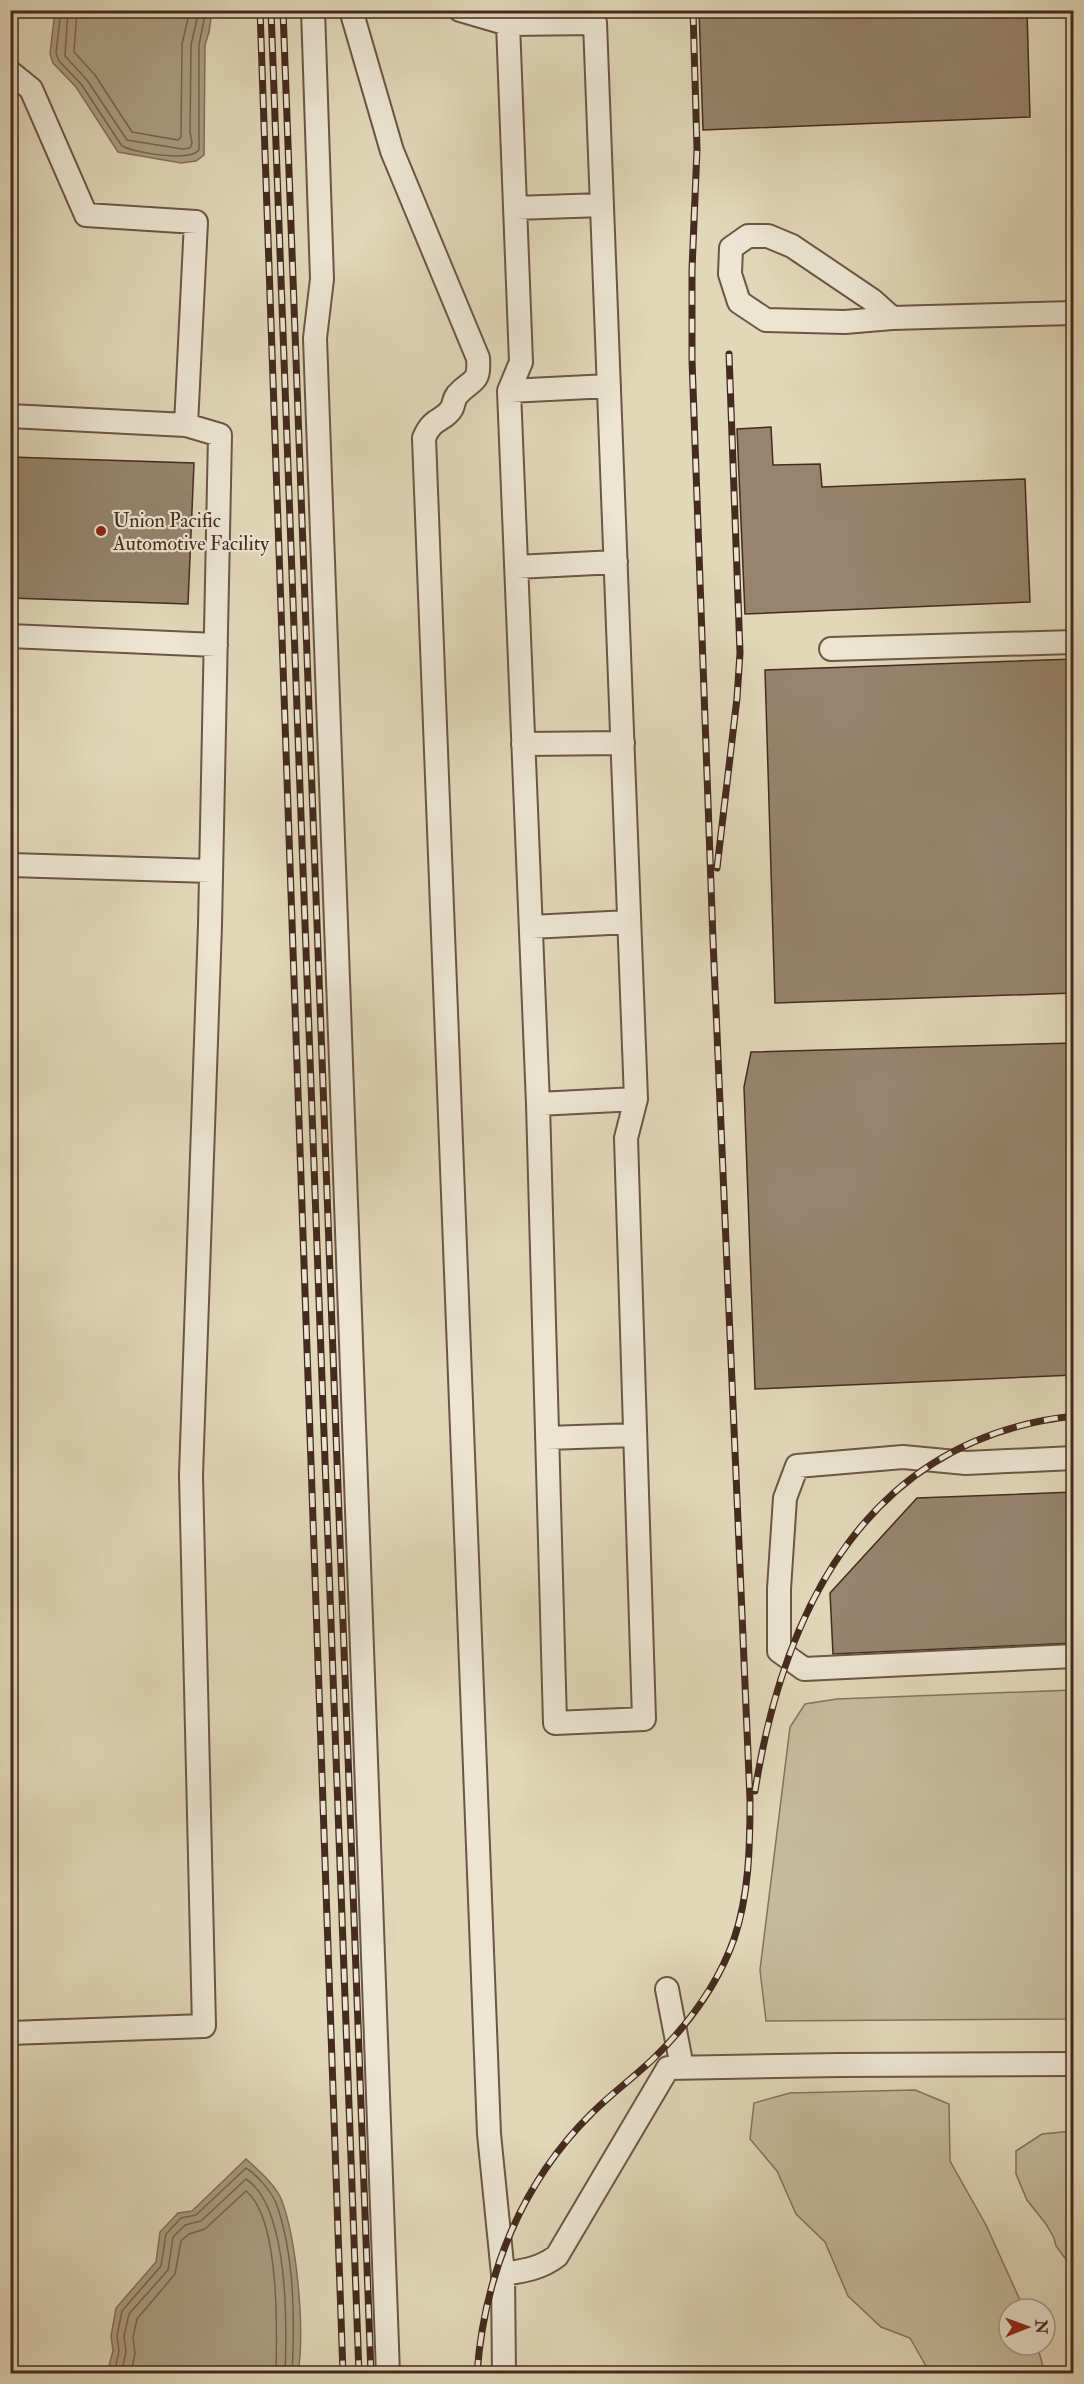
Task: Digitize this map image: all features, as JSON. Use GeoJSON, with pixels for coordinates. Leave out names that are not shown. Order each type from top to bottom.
{"type":"FeatureCollection","features":[{"type":"Feature","properties":{"kind":"street"},"geometry":{"type":"LineString","coordinates":[[313,10],[322,279],[315,338],[388,2373]]}},
{"type":"Feature","properties":{"kind":"street"},"geometry":{"type":"LineString","coordinates":[[351,10],[392,151],[478,358],[479,374],[474,382],[455,397],[452,408],[447,414],[429,426],[424,438],[489,2134],[503,2274],[504,2373]]}},
{"type":"Feature","properties":{"kind":"street"},"geometry":{"type":"LineString","coordinates":[[464,11],[508,24],[595,23],[636,1099],[626,1138],[644,1719],[555,1723],[538,1104],[509,391],[521,362],[508,24]]}},
{"type":"Feature","properties":{"kind":"street"},"geometry":{"type":"LineString","coordinates":[[10,72],[31,89],[86,215],[196,222],[186,425]]}},
{"type":"Feature","properties":{"kind":"street"},"geometry":{"type":"LineString","coordinates":[[515,208],[602,205]]}},
{"type":"Feature","properties":{"kind":"street"},"geometry":{"type":"LineString","coordinates":[[892,318],[872,300],[792,246],[768,236],[748,236],[731,248],[730,274],[739,302],[766,320],[846,322],[892,318],[1074,313]]}},
{"type":"Feature","properties":{"kind":"street"},"geometry":{"type":"LineString","coordinates":[[509,391],[609,386]]}},
{"type":"Feature","properties":{"kind":"street"},"geometry":{"type":"LineString","coordinates":[[10,416],[186,425],[220,435],[211,871],[191,1475],[204,2026],[10,2033]]}},
{"type":"Feature","properties":{"kind":"street"},"geometry":{"type":"LineString","coordinates":[[516,567],[616,562]]}},
{"type":"Feature","properties":{"kind":"street"},"geometry":{"type":"LineString","coordinates":[[10,636],[216,645]]}},
{"type":"Feature","properties":{"kind":"street"},"geometry":{"type":"LineString","coordinates":[[831,649],[1074,642]]}},
{"type":"Feature","properties":{"kind":"street"},"geometry":{"type":"LineString","coordinates":[[523,744],[623,743]]}},
{"type":"Feature","properties":{"kind":"street"},"geometry":{"type":"LineString","coordinates":[[10,865],[211,871]]}},
{"type":"Feature","properties":{"kind":"street"},"geometry":{"type":"LineString","coordinates":[[531,927],[629,921]]}},
{"type":"Feature","properties":{"kind":"street"},"geometry":{"type":"LineString","coordinates":[[538,1104],[636,1099]]}},
{"type":"Feature","properties":{"kind":"street"},"geometry":{"type":"LineString","coordinates":[[547,1438],[635,1435]]}},
{"type":"Feature","properties":{"kind":"street"},"geometry":{"type":"LineString","coordinates":[[1074,1458],[966,1463],[903,1457],[797,1466],[785,1498],[779,1589],[779,1650],[804,1669],[1074,1656]]}},
{"type":"Feature","properties":{"kind":"street"},"geometry":{"type":"LineString","coordinates":[[667,1989],[682,2067]]}},
{"type":"Feature","properties":{"kind":"street"},"geometry":{"type":"LineString","coordinates":[[503,2274],[536,2269],[546,2265],[557,2256],[668,2068],[1074,2064]]}},
{"type":"Feature","properties":{"kind":"shaded area"},"geometry":{"type":"Polygon","coordinates":[[[1073,1690],[1073,2019],[766,2021],[760,1970],[790,1727],[805,1704],[837,1699],[1073,1690]]]}},
{"type":"Feature","properties":{"kind":"shaded area"},"geometry":{"type":"Polygon","coordinates":[[[915,2090],[949,2104],[950,2161],[986,2225],[1019,2297],[997,2297],[997,2357],[1040,2357],[1045,2373],[930,2373],[910,2338],[881,2327],[848,2296],[825,2242],[796,2214],[777,2171],[750,2139],[754,2103],[790,2093],[915,2090]]]}},
{"type":"Feature","properties":{"kind":"shaded area"},"geometry":{"type":"Polygon","coordinates":[[[1074,2131],[1073,2269],[1056,2246],[1046,2224],[1027,2200],[1016,2174],[1016,2151],[1042,2134],[1074,2131]]]}},
{"type":"Feature","properties":{"kind":"water"},"geometry":{"type":"Polygon","coordinates":[[[55,11],[212,11],[205,45],[204,155],[196,161],[181,163],[118,152],[76,87],[53,63],[50,54],[55,11]]]}},
{"type":"Feature","properties":{"kind":"water"},"geometry":{"type":"Polygon","coordinates":[[[246,2159],[276,2189],[282,2201],[292,2239],[300,2310],[298,2373],[107,2373],[113,2351],[111,2336],[116,2308],[156,2262],[160,2232],[178,2213],[192,2211],[246,2159]]]}},
{"type":"Feature","properties":{"kind":"building"},"geometry":{"type":"Polygon","coordinates":[[[699,10],[1027,10],[1030,117],[703,130],[699,10]]]}},
{"type":"Feature","properties":{"kind":"building"},"geometry":{"type":"Polygon","coordinates":[[[771,427],[773,465],[820,464],[822,487],[1025,479],[1030,602],[745,614],[737,429],[771,427]]]}},
{"type":"Feature","properties":{"kind":"building","name":"Union Pacific Automotive Facility"},"geometry":{"type":"Polygon","coordinates":[[[10,457],[194,463],[188,604],[10,598],[10,457]]]}},
{"type":"Feature","properties":{"kind":"building"},"geometry":{"type":"Polygon","coordinates":[[[1074,659],[1074,993],[775,1003],[765,670],[1074,659]]]}},
{"type":"Feature","properties":{"kind":"building"},"geometry":{"type":"Polygon","coordinates":[[[1074,1043],[1074,1375],[755,1389],[744,1087],[751,1052],[1074,1043]]]}},
{"type":"Feature","properties":{"kind":"building"},"geometry":{"type":"Polygon","coordinates":[[[1074,1492],[1074,1643],[833,1654],[830,1593],[917,1498],[1074,1492]]]}},
{"type":"Feature","properties":{"kind":"railway"},"geometry":{"type":"LineString","coordinates":[[260,10],[343,2374]]}},
{"type":"Feature","properties":{"kind":"railway"},"geometry":{"type":"LineString","coordinates":[[271,10],[359,2374]]}},
{"type":"Feature","properties":{"kind":"railway"},"geometry":{"type":"LineString","coordinates":[[283,10],[371,2374]]}},
{"type":"Feature","properties":{"kind":"railway"},"geometry":{"type":"LineString","coordinates":[[477,2374],[488,2302],[510,2233],[526,2201],[567,2140],[599,2106],[666,2046],[700,2004],[719,1972],[734,1939],[743,1905],[748,1871],[750,1800],[713,940],[692,360],[692,270],[697,149],[693,10]]}},
{"type":"Feature","properties":{"kind":"railway"},"geometry":{"type":"LineString","coordinates":[[717,868],[737,698],[740,653],[729,354]]}},
{"type":"Feature","properties":{"kind":"railway"},"geometry":{"type":"LineString","coordinates":[[755,1791],[769,1723],[788,1658],[815,1597],[849,1543],[891,1496],[942,1458],[1003,1431],[1074,1416]]}},
{"type":"Feature","properties":{"kind":"place","name":"Union Pacific Automotive Facility"},"geometry":{"type":"Point","coordinates":[101,531]}}]}
